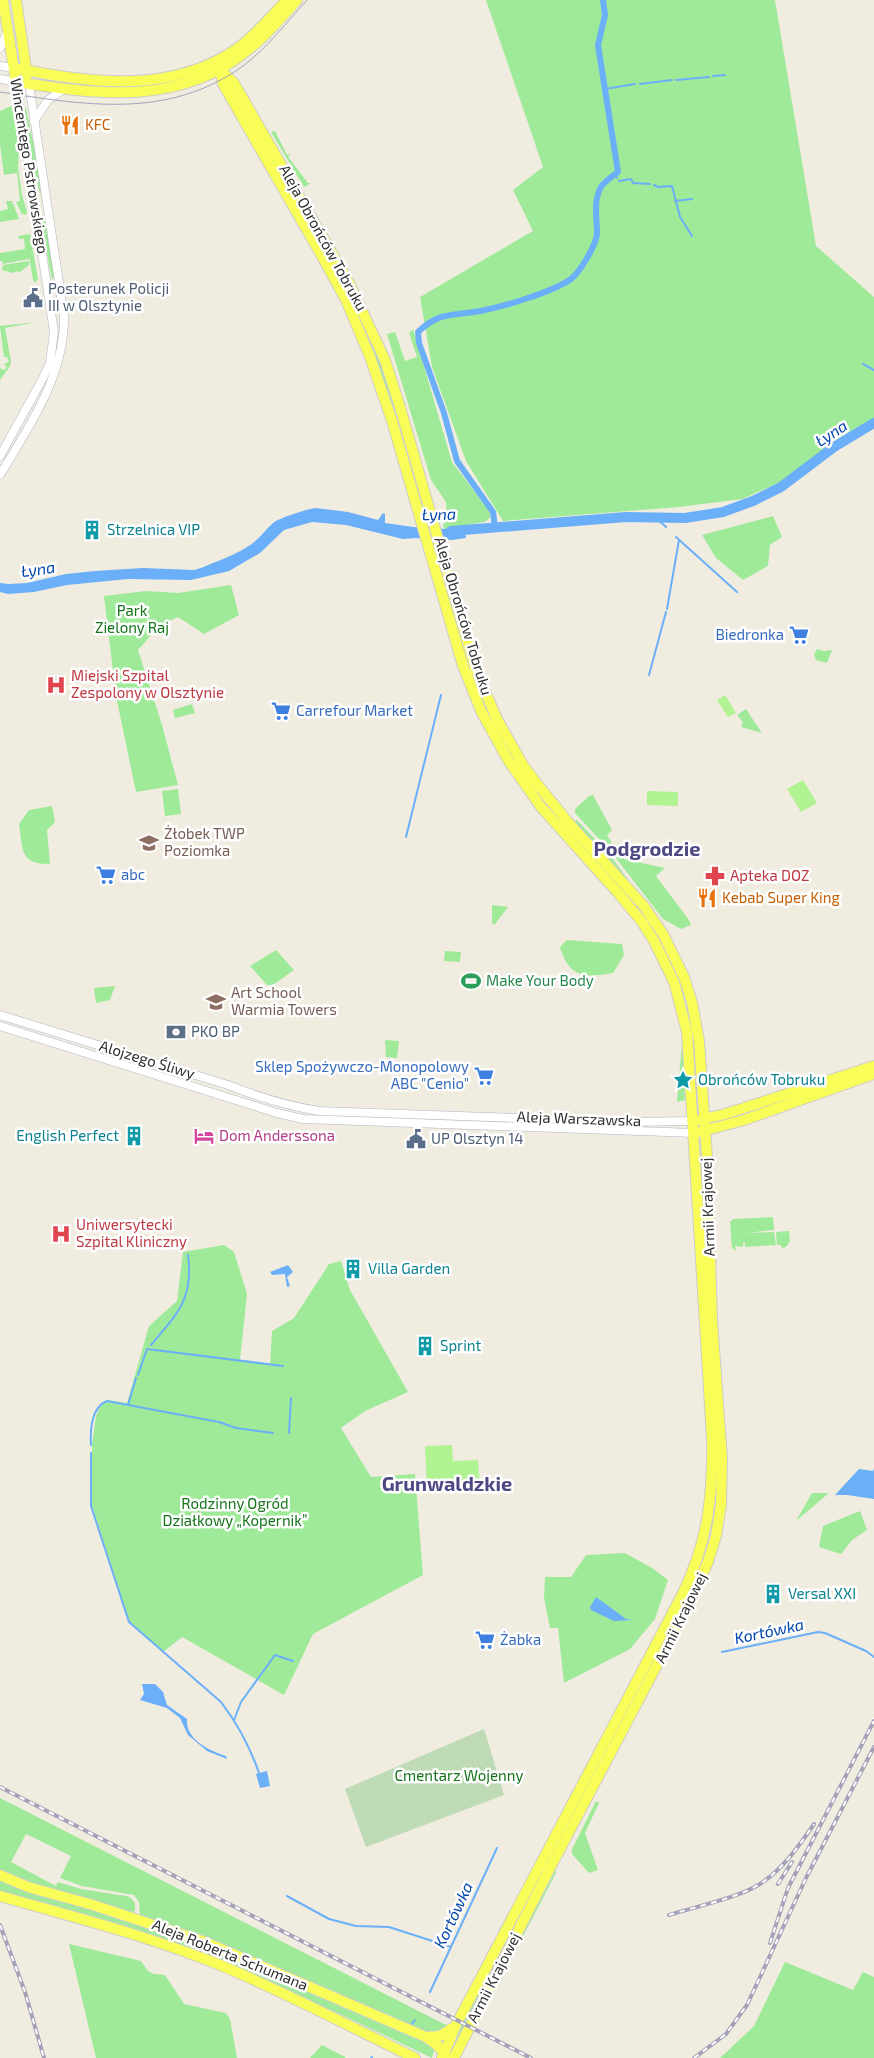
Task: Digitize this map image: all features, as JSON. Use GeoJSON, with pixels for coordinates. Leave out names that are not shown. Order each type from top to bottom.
{"type":"FeatureCollection","features":[{"type":"Feature","properties":{"kind":"main road","name":"Wincentego Pstrowskiego"},"geometry":{"type":"LineString","coordinates":[[3,0],[16,82]]}},
{"type":"Feature","properties":{"kind":"main road","name":"Wincentego Pstrowskiego"},"geometry":{"type":"LineString","coordinates":[[16,0],[29,84]]}},
{"type":"Feature","properties":{"kind":"main road"},"geometry":{"type":"LineString","coordinates":[[16,82],[93,93],[137,93],[170,88],[200,78],[243,44],[286,0]]}},
{"type":"Feature","properties":{"kind":"main road"},"geometry":{"type":"LineString","coordinates":[[14,68],[97,81],[144,81],[177,76],[217,65],[249,50],[297,0]]}},
{"type":"Feature","properties":{"kind":"main road","name":"Aleja Obrońców Tobruku"},"geometry":{"type":"LineString","coordinates":[[217,65],[223,84],[346,300],[379,380],[468,680],[481,711],[508,760],[548,816],[642,922],[667,966],[674,982],[684,1018],[689,1054],[694,1133]]}},
{"type":"Feature","properties":{"kind":"main road","name":"Aleja Obrońców Tobruku"},"geometry":{"type":"LineString","coordinates":[[217,65],[234,83],[356,295],[385,360],[476,671],[509,741],[523,765],[553,805],[643,904],[664,934],[674,954],[684,977],[696,1020],[705,1132]]}},
{"type":"Feature","properties":{"kind":"main road"},"geometry":{"type":"LineString","coordinates":[[200,78],[223,84]]}},
{"type":"Feature","properties":{"kind":"main road","name":"Aleja Warszawska"},"geometry":{"type":"LineString","coordinates":[[693,1121],[704,1120],[874,1066]]}},
{"type":"Feature","properties":{"kind":"main road","name":"Aleja Warszawska"},"geometry":{"type":"LineString","coordinates":[[694,1133],[705,1132],[874,1074]]}},
{"type":"Feature","properties":{"kind":"main road","name":"Armii Krajowej"},"geometry":{"type":"LineString","coordinates":[[447,2057],[552,1864],[687,1608],[708,1562],[720,1517],[722,1458],[712,1320],[705,1132]]}},
{"type":"Feature","properties":{"kind":"main road","name":"Armii Krajowej"},"geometry":{"type":"LineString","coordinates":[[447,2057],[456,2025],[687,1584],[700,1551],[709,1515],[712,1439],[694,1133]]}},
{"type":"Feature","properties":{"kind":"main road"},"geometry":{"type":"LineString","coordinates":[[709,1515],[720,1517]]}},
{"type":"Feature","properties":{"kind":"main road","name":"Aleja Roberta Schumana"},"geometry":{"type":"LineString","coordinates":[[0,1875],[28,1886],[205,1942],[426,2038],[447,2057]]}},
{"type":"Feature","properties":{"kind":"main road","name":"Aleja Roberta Schumana"},"geometry":{"type":"LineString","coordinates":[[0,1896],[146,1938],[220,1965],[415,2058]]}},
{"type":"Feature","properties":{"kind":"main road"},"geometry":{"type":"LineString","coordinates":[[426,2038],[441,2036],[456,2025]]}},
{"type":"Feature","properties":{"kind":"street"},"geometry":{"type":"LineString","coordinates":[[0,48],[8,31]]}},
{"type":"Feature","properties":{"kind":"street"},"geometry":{"type":"LineString","coordinates":[[0,66],[14,68]]}},
{"type":"Feature","properties":{"kind":"street"},"geometry":{"type":"LineString","coordinates":[[0,79],[16,82]]}},
{"type":"Feature","properties":{"kind":"street","name":"Wincentego Pstrowskiego"},"geometry":{"type":"LineString","coordinates":[[0,456],[50,363],[54,332],[16,82]]}},
{"type":"Feature","properties":{"kind":"street","name":"Wincentego Pstrowskiego"},"geometry":{"type":"LineString","coordinates":[[0,475],[21,441],[53,377],[62,351],[64,333],[64,316],[29,84]]}},
{"type":"Feature","properties":{"kind":"street"},"geometry":{"type":"LineString","coordinates":[[34,121],[48,100],[64,89]]}},
{"type":"Feature","properties":{"kind":"street","name":"Alojzego Śliwy"},"geometry":{"type":"LineString","coordinates":[[0,1015],[276,1102]]}},
{"type":"Feature","properties":{"kind":"street"},"geometry":{"type":"LineString","coordinates":[[17,1020],[22,1032]]}},
{"type":"Feature","properties":{"kind":"street","name":"Alojzego Śliwy"},"geometry":{"type":"LineString","coordinates":[[0,1026],[277,1113]]}},
{"type":"Feature","properties":{"kind":"street","name":"Aleja Warszawska"},"geometry":{"type":"LineString","coordinates":[[276,1102],[319,1111],[630,1122],[693,1121]]}},
{"type":"Feature","properties":{"kind":"street","name":"Aleja Warszawska"},"geometry":{"type":"LineString","coordinates":[[277,1113],[313,1120],[694,1133]]}},
{"type":"Feature","properties":{"kind":"green space"},"geometry":{"type":"Polygon","coordinates":[[[486,0],[775,0],[816,246],[874,297],[874,418],[783,481],[742,499],[679,507],[503,521],[466,461],[432,367],[420,297],[533,231],[513,190],[543,167],[486,0]]]}},
{"type":"Feature","properties":{"kind":"green space"},"geometry":{"type":"Polygon","coordinates":[[[11,106],[19,150],[18,168],[26,215],[22,214],[16,202],[20,201],[17,173],[4,175],[0,145],[0,111],[11,106]]]}},
{"type":"Feature","properties":{"kind":"green space"},"geometry":{"type":"Polygon","coordinates":[[[26,108],[38,165],[41,197],[32,163],[23,109],[26,108]]]}},
{"type":"Feature","properties":{"kind":"green space"},"geometry":{"type":"Polygon","coordinates":[[[275,131],[287,155],[291,154],[288,157],[308,183],[311,183],[304,187],[271,132],[275,131]]]}},
{"type":"Feature","properties":{"kind":"green space"},"geometry":{"type":"Polygon","coordinates":[[[6,201],[12,201],[19,219],[0,222],[0,211],[8,209],[6,201]]]}},
{"type":"Feature","properties":{"kind":"green space"},"geometry":{"type":"Polygon","coordinates":[[[40,215],[45,215],[54,276],[52,280],[40,215]]]}},
{"type":"Feature","properties":{"kind":"green space"},"geometry":{"type":"Polygon","coordinates":[[[308,220],[353,300],[377,351],[398,412],[428,515],[423,515],[396,421],[308,220]]]}},
{"type":"Feature","properties":{"kind":"green space"},"geometry":{"type":"Polygon","coordinates":[[[30,234],[38,279],[35,283],[29,256],[29,259],[3,264],[0,261],[0,253],[25,249],[24,239],[19,239],[18,236],[30,234]]]}},
{"type":"Feature","properties":{"kind":"green space"},"geometry":{"type":"Polygon","coordinates":[[[29,261],[29,265],[20,272],[16,271],[13,273],[2,270],[3,265],[29,261]]]}},
{"type":"Feature","properties":{"kind":"green space"},"geometry":{"type":"Polygon","coordinates":[[[37,322],[5,328],[11,361],[10,366],[0,380],[0,368],[4,370],[7,367],[4,364],[9,362],[7,357],[4,357],[0,326],[37,322]]]}},
{"type":"Feature","properties":{"kind":"green space"},"geometry":{"type":"Polygon","coordinates":[[[413,329],[452,462],[490,512],[490,518],[484,522],[444,529],[443,525],[447,519],[446,502],[431,480],[387,334],[395,332],[405,361],[417,357],[409,333],[413,329]]]}},
{"type":"Feature","properties":{"kind":"green space"},"geometry":{"type":"Polygon","coordinates":[[[773,516],[782,537],[770,545],[768,566],[743,580],[716,558],[702,535],[773,516]]]}},
{"type":"Feature","properties":{"kind":"green space"},"geometry":{"type":"Polygon","coordinates":[[[433,548],[437,548],[469,659],[547,804],[516,764],[480,701],[433,548]]]}},
{"type":"Feature","properties":{"kind":"green space","name":"Park Zielony Raj"},"geometry":{"type":"Polygon","coordinates":[[[231,585],[239,615],[204,634],[178,617],[160,625],[138,650],[162,725],[178,785],[136,792],[116,696],[104,596],[146,591],[178,593],[231,585]]]}},
{"type":"Feature","properties":{"kind":"green space"},"geometry":{"type":"Polygon","coordinates":[[[817,649],[824,651],[832,650],[827,663],[816,660],[814,655],[817,649]]]}},
{"type":"Feature","properties":{"kind":"green space"},"geometry":{"type":"Polygon","coordinates":[[[725,695],[736,713],[728,717],[717,700],[725,695]]]}},
{"type":"Feature","properties":{"kind":"green space"},"geometry":{"type":"Polygon","coordinates":[[[192,704],[195,713],[175,718],[173,710],[192,704]]]}},
{"type":"Feature","properties":{"kind":"green space"},"geometry":{"type":"Polygon","coordinates":[[[746,709],[762,733],[741,727],[743,722],[737,715],[746,709]]]}},
{"type":"Feature","properties":{"kind":"green space"},"geometry":{"type":"Polygon","coordinates":[[[803,780],[817,803],[801,812],[787,789],[803,780]]]}},
{"type":"Feature","properties":{"kind":"green space"},"geometry":{"type":"Polygon","coordinates":[[[178,789],[181,814],[165,816],[162,791],[178,789]]]}},
{"type":"Feature","properties":{"kind":"green space"},"geometry":{"type":"Polygon","coordinates":[[[647,791],[678,792],[678,806],[647,805],[647,791]]]}},
{"type":"Feature","properties":{"kind":"green space"},"geometry":{"type":"Polygon","coordinates":[[[593,795],[612,830],[607,835],[612,843],[626,848],[624,859],[665,868],[656,876],[691,925],[681,929],[663,919],[612,853],[575,813],[575,809],[589,796],[593,795]]]}},
{"type":"Feature","properties":{"kind":"green space"},"geometry":{"type":"Polygon","coordinates":[[[52,806],[55,822],[47,830],[50,864],[40,864],[33,862],[24,853],[19,824],[29,810],[52,806]]]}},
{"type":"Feature","properties":{"kind":"green space"},"geometry":{"type":"Polygon","coordinates":[[[577,820],[610,855],[635,889],[573,822],[577,820]]]}},
{"type":"Feature","properties":{"kind":"green space"},"geometry":{"type":"Polygon","coordinates":[[[492,905],[508,907],[495,924],[492,924],[492,905]]]}},
{"type":"Feature","properties":{"kind":"green space"},"geometry":{"type":"Polygon","coordinates":[[[567,940],[622,944],[624,955],[613,973],[579,974],[568,965],[560,947],[567,940]]]}},
{"type":"Feature","properties":{"kind":"green space"},"geometry":{"type":"Polygon","coordinates":[[[276,950],[294,970],[273,985],[267,985],[250,966],[276,950]]]}},
{"type":"Feature","properties":{"kind":"green space"},"geometry":{"type":"Polygon","coordinates":[[[445,951],[461,952],[460,962],[444,961],[445,951]]]}},
{"type":"Feature","properties":{"kind":"green space"},"geometry":{"type":"Polygon","coordinates":[[[115,986],[110,1000],[96,1003],[94,988],[115,986]]]}},
{"type":"Feature","properties":{"kind":"green space"},"geometry":{"type":"Polygon","coordinates":[[[385,1040],[399,1041],[397,1058],[386,1057],[385,1040]]]}},
{"type":"Feature","properties":{"kind":"green space"},"geometry":{"type":"Polygon","coordinates":[[[682,1043],[685,1100],[677,1102],[682,1043]]]}},
{"type":"Feature","properties":{"kind":"green space"},"geometry":{"type":"Polygon","coordinates":[[[773,1217],[774,1230],[746,1233],[774,1232],[776,1245],[745,1247],[745,1243],[743,1243],[743,1247],[735,1246],[736,1251],[732,1248],[730,1222],[733,1219],[773,1217]]]}},
{"type":"Feature","properties":{"kind":"green space"},"geometry":{"type":"Polygon","coordinates":[[[789,1231],[790,1241],[786,1247],[782,1248],[781,1245],[777,1245],[776,1232],[789,1231]]]}},
{"type":"Feature","properties":{"kind":"green space","name":"Rodzinny Ogród Działkowy „Kopernik”"},"geometry":{"type":"Polygon","coordinates":[[[224,1245],[234,1252],[247,1294],[240,1360],[270,1365],[272,1331],[294,1318],[329,1264],[341,1261],[350,1290],[408,1392],[365,1411],[341,1428],[371,1477],[415,1474],[423,1575],[313,1634],[284,1695],[182,1637],[163,1652],[129,1621],[92,1506],[92,1444],[96,1416],[101,1405],[108,1400],[127,1403],[149,1326],[177,1301],[183,1252],[224,1245]]]}},
{"type":"Feature","properties":{"kind":"green space"},"geometry":{"type":"Polygon","coordinates":[[[452,1445],[453,1461],[478,1460],[480,1485],[427,1488],[425,1446],[452,1445]]]}},
{"type":"Feature","properties":{"kind":"green space"},"geometry":{"type":"Polygon","coordinates":[[[812,1493],[829,1493],[796,1521],[812,1493]]]}},
{"type":"Feature","properties":{"kind":"green space"},"geometry":{"type":"Polygon","coordinates":[[[860,1511],[867,1530],[852,1540],[841,1554],[819,1547],[823,1526],[860,1511]]]}},
{"type":"Feature","properties":{"kind":"green space"},"geometry":{"type":"Polygon","coordinates":[[[625,1553],[652,1568],[668,1580],[655,1619],[630,1649],[564,1683],[558,1628],[550,1628],[544,1598],[545,1577],[571,1577],[586,1555],[625,1553]]]}},
{"type":"Feature","properties":{"kind":"green space","name":"Cmentarz Wojenny"},"geometry":{"type":"Polygon","coordinates":[[[484,1729],[504,1795],[366,1847],[345,1789],[484,1729]]]}},
{"type":"Feature","properties":{"kind":"green space"},"geometry":{"type":"Polygon","coordinates":[[[0,1798],[446,2025],[438,2033],[431,2034],[140,1916],[139,1902],[134,1895],[82,1886],[60,1878],[71,1856],[26,1834],[11,1862],[56,1886],[58,1882],[81,1889],[126,1896],[135,1903],[135,1911],[130,1913],[33,1884],[0,1871],[0,1798]]]}},
{"type":"Feature","properties":{"kind":"green space"},"geometry":{"type":"Polygon","coordinates":[[[596,1801],[599,1803],[585,1833],[598,1870],[589,1873],[572,1854],[572,1849],[596,1801]]]}},
{"type":"Feature","properties":{"kind":"green space"},"geometry":{"type":"Polygon","coordinates":[[[556,1870],[465,2048],[462,2047],[556,1870]]]}},
{"type":"Feature","properties":{"kind":"green space"},"geometry":{"type":"Polygon","coordinates":[[[0,1879],[197,1942],[435,2046],[432,2058],[338,2013],[267,1982],[0,1892],[0,1879]]]}},
{"type":"Feature","properties":{"kind":"green space"},"geometry":{"type":"Polygon","coordinates":[[[509,1932],[511,1933],[455,2045],[452,2043],[509,1932]]]}},
{"type":"Feature","properties":{"kind":"green space"},"geometry":{"type":"Polygon","coordinates":[[[69,1944],[141,1961],[148,1971],[154,1974],[165,1975],[184,2004],[226,2013],[230,2019],[237,2058],[96,2058],[69,1944]]]}},
{"type":"Feature","properties":{"kind":"green space"},"geometry":{"type":"Polygon","coordinates":[[[785,1962],[853,1990],[863,1972],[874,1977],[874,2058],[720,2058],[754,2026],[785,1962]]]}},
{"type":"Feature","properties":{"kind":"green space"},"geometry":{"type":"Polygon","coordinates":[[[322,2045],[345,2057],[346,2058],[310,2058],[322,2045]]]}},
{"type":"Feature","properties":{"kind":"water"},"geometry":{"type":"Polygon","coordinates":[[[316,508],[348,512],[378,520],[383,513],[385,514],[385,523],[413,527],[444,529],[464,525],[466,538],[452,540],[403,539],[346,525],[312,522],[284,530],[260,553],[229,571],[191,580],[128,579],[67,585],[34,592],[8,594],[0,592],[0,583],[27,583],[66,574],[143,568],[194,570],[242,550],[254,542],[276,521],[316,508]]]}},
{"type":"Feature","properties":{"kind":"water"},"geometry":{"type":"Polygon","coordinates":[[[288,1265],[293,1272],[287,1277],[290,1286],[287,1287],[285,1274],[272,1275],[270,1272],[288,1265]]]}},
{"type":"Feature","properties":{"kind":"water"},"geometry":{"type":"Polygon","coordinates":[[[874,1468],[874,1499],[835,1495],[859,1469],[873,1471],[874,1468]]]}},
{"type":"Feature","properties":{"kind":"water"},"geometry":{"type":"Polygon","coordinates":[[[596,1597],[626,1619],[633,1620],[614,1621],[591,1610],[590,1607],[596,1597]]]}},
{"type":"Feature","properties":{"kind":"water"},"geometry":{"type":"Polygon","coordinates":[[[142,1684],[155,1684],[163,1692],[167,1705],[187,1719],[187,1726],[194,1738],[212,1751],[226,1756],[227,1759],[207,1751],[188,1735],[180,1718],[167,1708],[140,1700],[144,1694],[142,1684]]]}},
{"type":"Feature","properties":{"kind":"water"},"geometry":{"type":"Polygon","coordinates":[[[267,1771],[270,1786],[260,1788],[256,1774],[267,1771]]]}},
{"type":"Feature","properties":{"kind":"waterway"},"geometry":{"type":"LineString","coordinates":[[495,527],[493,512],[457,461],[444,413],[419,343],[418,332],[432,321],[444,316],[496,307],[524,299],[563,284],[571,279],[587,258],[597,233],[596,204],[599,192],[604,183],[618,172],[598,45],[605,15],[603,0]]}},
{"type":"Feature","properties":{"kind":"waterway"},"geometry":{"type":"LineString","coordinates":[[713,76],[725,75]]}},
{"type":"Feature","properties":{"kind":"waterway"},"geometry":{"type":"LineString","coordinates":[[676,80],[709,77]]}},
{"type":"Feature","properties":{"kind":"waterway"},"geometry":{"type":"LineString","coordinates":[[640,84],[672,80]]}},
{"type":"Feature","properties":{"kind":"waterway"},"geometry":{"type":"LineString","coordinates":[[605,89],[635,84]]}},
{"type":"Feature","properties":{"kind":"waterway"},"geometry":{"type":"LineString","coordinates":[[619,181],[631,179],[633,183],[650,184]]}},
{"type":"Feature","properties":{"kind":"waterway"},"geometry":{"type":"LineString","coordinates":[[654,185],[658,187],[672,186],[680,217],[692,236]]}},
{"type":"Feature","properties":{"kind":"waterway"},"geometry":{"type":"LineString","coordinates":[[675,201],[692,199]]}},
{"type":"Feature","properties":{"kind":"waterway"},"geometry":{"type":"LineString","coordinates":[[863,364],[874,370]]}},
{"type":"Feature","properties":{"kind":"waterway","name":"Łyna"},"geometry":{"type":"LineString","coordinates":[[451,531],[626,517],[685,518],[723,512],[753,501],[781,487],[834,447],[874,423]]}},
{"type":"Feature","properties":{"kind":"waterway"},"geometry":{"type":"LineString","coordinates":[[656,518],[666,527]]}},
{"type":"Feature","properties":{"kind":"waterway"},"geometry":{"type":"LineString","coordinates":[[676,537],[737,592]]}},
{"type":"Feature","properties":{"kind":"waterway"},"geometry":{"type":"LineString","coordinates":[[667,609],[679,540]]}},
{"type":"Feature","properties":{"kind":"waterway"},"geometry":{"type":"LineString","coordinates":[[649,675],[666,612]]}},
{"type":"Feature","properties":{"kind":"waterway"},"geometry":{"type":"LineString","coordinates":[[406,837],[441,695]]}},
{"type":"Feature","properties":{"kind":"waterway"},"geometry":{"type":"LineString","coordinates":[[151,1345],[182,1305],[188,1283],[188,1255]]}},
{"type":"Feature","properties":{"kind":"waterway"},"geometry":{"type":"LineString","coordinates":[[138,1375],[147,1349],[283,1366]]}},
{"type":"Feature","properties":{"kind":"waterway"},"geometry":{"type":"LineString","coordinates":[[91,1445],[91,1427],[98,1408],[107,1401],[128,1405],[136,1378]]}},
{"type":"Feature","properties":{"kind":"waterway"},"geometry":{"type":"LineString","coordinates":[[289,1433],[291,1398]]}},
{"type":"Feature","properties":{"kind":"waterway"},"geometry":{"type":"LineString","coordinates":[[128,1405],[219,1422],[236,1428],[273,1433]]}},
{"type":"Feature","properties":{"kind":"waterway"},"geometry":{"type":"LineString","coordinates":[[91,1453],[91,1506],[129,1622],[221,1702],[243,1736],[259,1773]]}},
{"type":"Feature","properties":{"kind":"waterway","name":"Kortówka"},"geometry":{"type":"LineString","coordinates":[[722,1652],[818,1632],[825,1633],[866,1651],[874,1657]]}},
{"type":"Feature","properties":{"kind":"waterway"},"geometry":{"type":"LineString","coordinates":[[234,1720],[241,1702],[275,1655],[293,1661]]}},
{"type":"Feature","properties":{"kind":"waterway","name":"Kortówka"},"geometry":{"type":"LineString","coordinates":[[430,1992],[497,1848]]}},
{"type":"Feature","properties":{"kind":"waterway"},"geometry":{"type":"LineString","coordinates":[[287,1896],[329,1919],[356,1926],[389,1927],[451,1947]]}},
{"type":"Feature","properties":{"kind":"waterway","name":"Kortówka"},"geometry":{"type":"LineString","coordinates":[[411,2025],[415,2020]]}},
{"type":"Feature","properties":{"kind":"tram line"},"geometry":{"type":"LineString","coordinates":[[0,92],[94,104],[156,101],[185,95],[215,83],[252,59],[269,43],[307,0]]}},
{"type":"Feature","properties":{"kind":"railway"},"geometry":{"type":"LineString","coordinates":[[770,1943],[788,1888],[874,1721]]}},
{"type":"Feature","properties":{"kind":"railway"},"geometry":{"type":"LineString","coordinates":[[694,2058],[726,2034],[747,2005],[806,1878],[874,1747]]}},
{"type":"Feature","properties":{"kind":"railway"},"geometry":{"type":"LineString","coordinates":[[0,1787],[531,2058]]}},
{"type":"Feature","properties":{"kind":"railway"},"geometry":{"type":"LineString","coordinates":[[669,1915],[728,1898],[760,1884],[783,1864],[814,1824]]}},
{"type":"Feature","properties":{"kind":"railway"},"geometry":{"type":"LineString","coordinates":[[778,1884],[792,1862]]}},
{"type":"Feature","properties":{"kind":"railway"},"geometry":{"type":"LineString","coordinates":[[0,1925],[25,1992],[44,2058]]}},
{"type":"Feature","properties":{"kind":"place","name":"KFC"},"geometry":{"type":"Point","coordinates":[70,125]}},
{"type":"Feature","properties":{"kind":"place","name":"Posterunek Policji III w Olsztynie"},"geometry":{"type":"Point","coordinates":[33,298]}},
{"type":"Feature","properties":{"kind":"place","name":"Strzelnica VIP"},"geometry":{"type":"Point","coordinates":[92,530]}},
{"type":"Feature","properties":{"kind":"place","name":"Biedronka"},"geometry":{"type":"Point","coordinates":[799,635]}},
{"type":"Feature","properties":{"kind":"place","name":"Miejski Szpital Zespolony w Olsztynie"},"geometry":{"type":"Point","coordinates":[56,685]}},
{"type":"Feature","properties":{"kind":"place","name":"Carrefour Market"},"geometry":{"type":"Point","coordinates":[281,711]}},
{"type":"Feature","properties":{"kind":"place","name":"Żłobek TWP Poziomka"},"geometry":{"type":"Point","coordinates":[149,843]}},
{"type":"Feature","properties":{"kind":"place","name":"abc"},"geometry":{"type":"Point","coordinates":[106,875]}},
{"type":"Feature","properties":{"kind":"place","name":"Apteka DOZ"},"geometry":{"type":"Point","coordinates":[715,876]}},
{"type":"Feature","properties":{"kind":"place","name":"Kebab Super King"},"geometry":{"type":"Point","coordinates":[707,898]}},
{"type":"Feature","properties":{"kind":"place","name":"Make Your Body"},"geometry":{"type":"Point","coordinates":[471,981]}},
{"type":"Feature","properties":{"kind":"place","name":"Art School Warmia Towers"},"geometry":{"type":"Point","coordinates":[216,1002]}},
{"type":"Feature","properties":{"kind":"place","name":"PKO BP"},"geometry":{"type":"Point","coordinates":[176,1032]}},
{"type":"Feature","properties":{"kind":"place","name":"Sklep Spożywczo-Monopolowy ABC \"Cenio\""},"geometry":{"type":"Point","coordinates":[484,1076]}},
{"type":"Feature","properties":{"kind":"place","name":"Obrońców Tobruku"},"geometry":{"type":"Point","coordinates":[683,1080]}},
{"type":"Feature","properties":{"kind":"place","name":"English Perfect"},"geometry":{"type":"Point","coordinates":[134,1136]}},
{"type":"Feature","properties":{"kind":"place","name":"Dom Anderssona"},"geometry":{"type":"Point","coordinates":[204,1136]}},
{"type":"Feature","properties":{"kind":"place","name":"UP Olsztyn 14"},"geometry":{"type":"Point","coordinates":[416,1139]}},
{"type":"Feature","properties":{"kind":"place","name":"Uniwersytecki Szpital Kliniczny"},"geometry":{"type":"Point","coordinates":[61,1234]}},
{"type":"Feature","properties":{"kind":"place","name":"Villa Garden"},"geometry":{"type":"Point","coordinates":[353,1269]}},
{"type":"Feature","properties":{"kind":"place","name":"Sprint"},"geometry":{"type":"Point","coordinates":[425,1346]}},
{"type":"Feature","properties":{"kind":"place","name":"Versal XXI"},"geometry":{"type":"Point","coordinates":[773,1594]}},
{"type":"Feature","properties":{"kind":"place","name":"Żabka"},"geometry":{"type":"Point","coordinates":[485,1640]}},
{"type":"Feature","properties":{"kind":"district","name":"Podgrodzie"},"geometry":{"type":"Point","coordinates":[647,849]}},
{"type":"Feature","properties":{"kind":"district","name":"Grunwaldzkie"},"geometry":{"type":"Point","coordinates":[447,1484]}}]}
